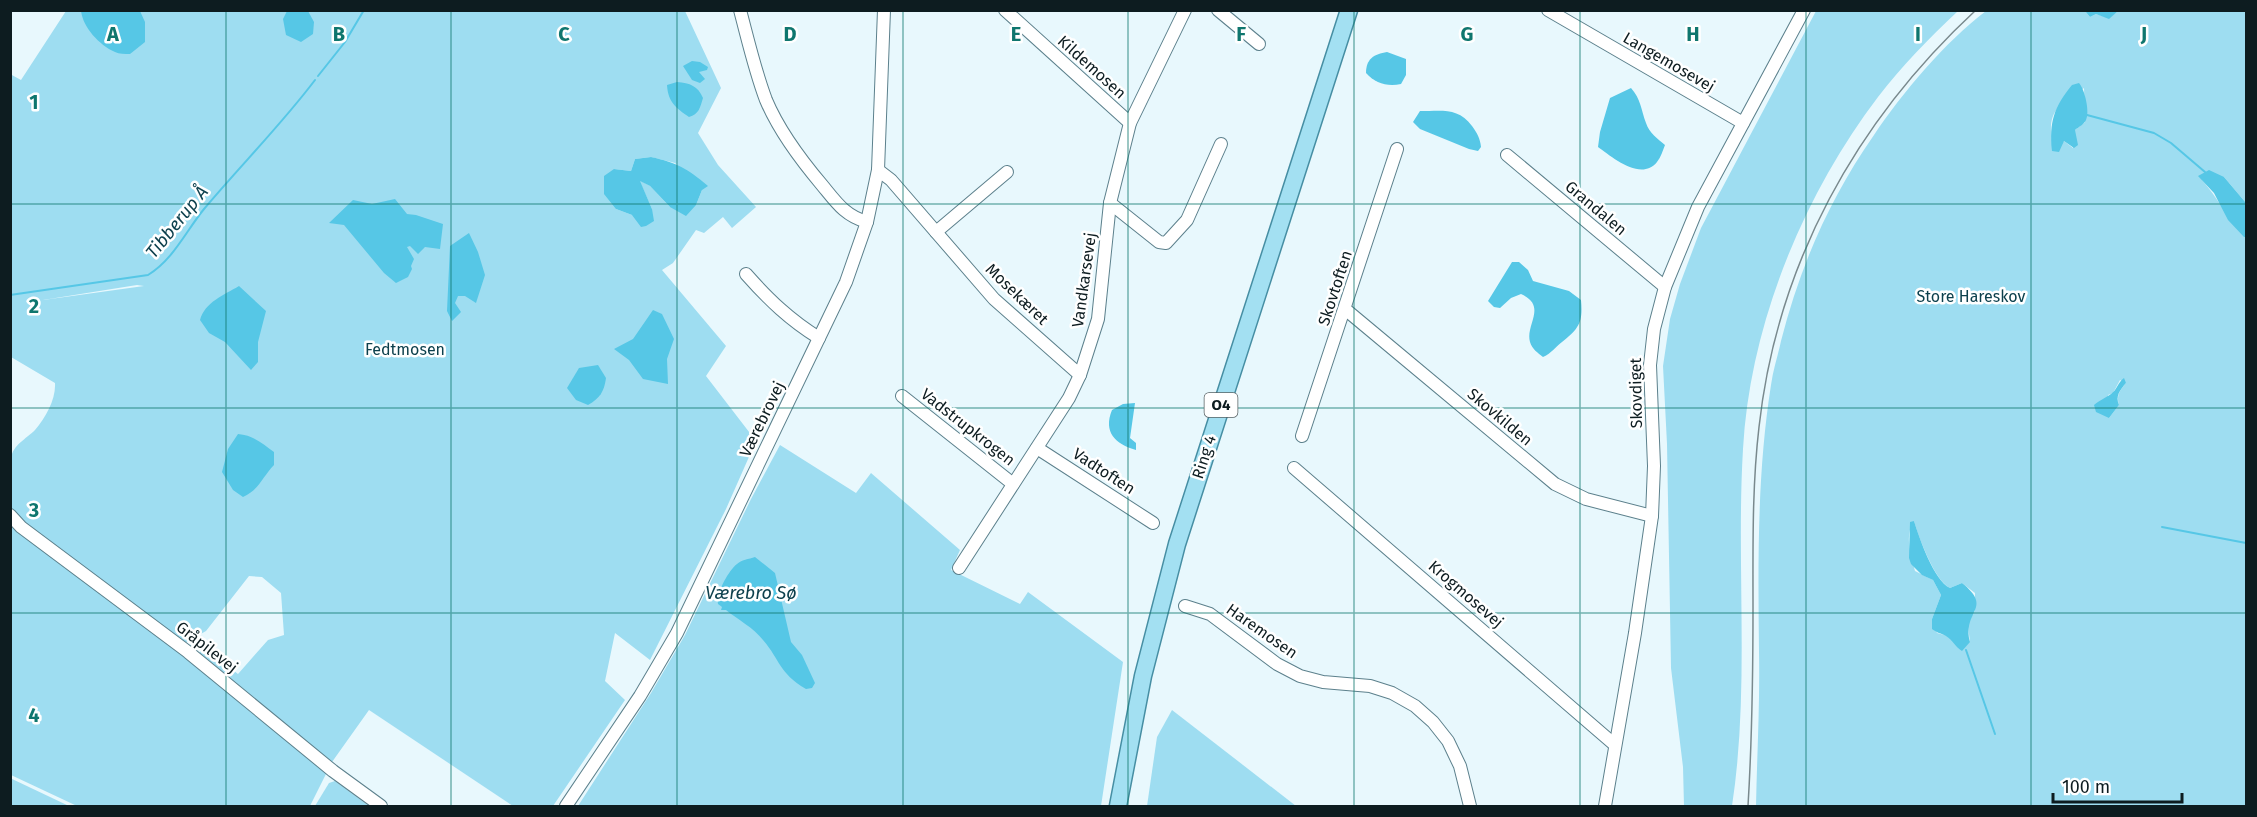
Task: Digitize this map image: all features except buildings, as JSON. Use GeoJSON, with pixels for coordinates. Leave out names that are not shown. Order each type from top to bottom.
{"type":"FeatureCollection","features":[{"type":"Feature","properties":{"kind":"main road","name":"Ring 4"},"geometry":{"type":"LineString","coordinates":[[1118,807],[1143,676],[1177,544],[1349,10]]}},
{"type":"Feature","properties":{"kind":"street"},"geometry":{"type":"LineString","coordinates":[[740,10],[766,100],[781,130],[802,162],[840,207],[853,218],[867,222]]}},
{"type":"Feature","properties":{"kind":"street","name":"Værebrovej"},"geometry":{"type":"LineString","coordinates":[[566,807],[640,696],[677,633],[846,282],[867,222],[878,170],[884,10]]}},
{"type":"Feature","properties":{"kind":"street","name":"Kildemosen"},"geometry":{"type":"LineString","coordinates":[[1005,10],[1130,123]]}},
{"type":"Feature","properties":{"kind":"street","name":"Vandkarsevej"},"geometry":{"type":"LineString","coordinates":[[959,568],[1037,448],[1080,375],[1098,319],[1110,203],[1130,123],[1185,10]]}},
{"type":"Feature","properties":{"kind":"street"},"geometry":{"type":"LineString","coordinates":[[1218,10],[1259,44]]}},
{"type":"Feature","properties":{"kind":"street","name":"Langemosevej"},"geometry":{"type":"LineString","coordinates":[[1548,10],[1743,123]]}},
{"type":"Feature","properties":{"kind":"street","name":"Skovdiget"},"geometry":{"type":"LineString","coordinates":[[1605,807],[1652,516],[1654,466],[1650,365],[1654,329],[1665,286],[1698,207],[1804,10]]}},
{"type":"Feature","properties":{"kind":"street"},"geometry":{"type":"LineString","coordinates":[[1110,203],[1159,242],[1166,243],[1187,220],[1221,144]]}},
{"type":"Feature","properties":{"kind":"street","name":"Skovtoften"},"geometry":{"type":"LineString","coordinates":[[1302,436],[1397,149]]}},
{"type":"Feature","properties":{"kind":"street","name":"Grandalen"},"geometry":{"type":"LineString","coordinates":[[1507,155],[1665,286]]}},
{"type":"Feature","properties":{"kind":"street","name":"Mosekæret"},"geometry":{"type":"LineString","coordinates":[[878,170],[891,180],[994,299],[1080,375]]}},
{"type":"Feature","properties":{"kind":"street"},"geometry":{"type":"LineString","coordinates":[[936,232],[1007,172]]}},
{"type":"Feature","properties":{"kind":"street"},"geometry":{"type":"LineString","coordinates":[[746,274],[772,304],[819,338]]}},
{"type":"Feature","properties":{"kind":"street","name":"Skovkilden"},"geometry":{"type":"LineString","coordinates":[[1345,309],[1555,484],[1586,499],[1652,516]]}},
{"type":"Feature","properties":{"kind":"street","name":"Vadstrupkrogen"},"geometry":{"type":"LineString","coordinates":[[902,396],[1013,484]]}},
{"type":"Feature","properties":{"kind":"street","name":"Vadtoften"},"geometry":{"type":"LineString","coordinates":[[1037,448],[1153,523]]}},
{"type":"Feature","properties":{"kind":"street","name":"Krogmosevej"},"geometry":{"type":"LineString","coordinates":[[1294,468],[1615,745]]}},
{"type":"Feature","properties":{"kind":"street","name":"Gråpilevej"},"geometry":{"type":"LineString","coordinates":[[10,515],[21,527],[188,652],[333,771],[381,807]]}},
{"type":"Feature","properties":{"kind":"street","name":"Haremosen"},"geometry":{"type":"LineString","coordinates":[[1185,606],[1210,614],[1277,664],[1300,676],[1323,682],[1370,686],[1392,693],[1415,706],[1433,722],[1448,741],[1460,766],[1470,807]]}},
{"type":"Feature","properties":{"kind":"green space","name":"Fedtmosen"},"geometry":{"type":"Polygon","coordinates":[[[66,11],[685,11],[721,88],[698,133],[718,165],[756,207],[732,228],[723,217],[704,233],[696,230],[673,263],[662,270],[726,346],[706,376],[756,441],[726,509],[650,660],[615,633],[605,681],[625,700],[553,806],[513,806],[369,710],[332,762],[310,806],[77,806],[11,775],[11,458],[17,446],[35,430],[46,414],[55,389],[55,383],[11,357],[10,74],[21,80],[66,11]],[[651,157],[635,159],[631,171],[614,169],[616,209],[632,215],[652,209],[639,180],[650,186],[670,207],[696,205],[702,190],[675,163],[651,157]],[[137,285],[43,300],[144,286],[137,285]],[[249,576],[206,631],[178,647],[194,660],[204,647],[238,674],[268,640],[284,635],[281,593],[262,577],[249,576]]]}},
{"type":"Feature","properties":{"kind":"green space"},"geometry":{"type":"Polygon","coordinates":[[[1816,11],[1958,11],[1897,74],[1851,135],[1804,219],[1769,309],[1756,355],[1743,449],[1741,493],[1742,672],[1732,806],[1684,806],[1683,767],[1671,668],[1667,444],[1663,366],[1670,319],[1680,284],[1701,228],[1816,11]]]}},
{"type":"Feature","properties":{"kind":"green space","name":"Store Hareskov"},"geometry":{"type":"Polygon","coordinates":[[[1986,11],[2085,11],[2090,17],[2096,14],[2109,18],[2118,11],[2246,11],[2246,203],[2224,177],[2202,180],[2246,237],[2246,806],[1756,806],[1761,485],[1766,418],[1781,341],[1807,259],[1830,208],[1858,159],[1925,68],[1986,11]],[[2084,88],[2065,101],[2052,119],[2053,151],[2064,141],[2073,148],[2075,130],[2085,122],[2084,88]],[[2120,380],[2113,393],[2108,395],[2109,418],[2119,405],[2119,393],[2126,383],[2120,380]],[[1914,521],[1909,545],[1915,571],[1933,580],[1941,595],[1932,619],[1937,633],[1970,642],[1968,626],[1969,619],[1975,611],[1975,593],[1962,583],[1950,588],[1944,584],[1928,558],[1914,521]]]}},
{"type":"Feature","properties":{"kind":"green space"},"geometry":{"type":"Polygon","coordinates":[[[780,445],[856,493],[871,473],[960,550],[951,570],[1020,604],[1028,592],[1123,662],[1101,806],[578,806],[651,693],[685,635],[780,445]]]}},
{"type":"Feature","properties":{"kind":"green space"},"geometry":{"type":"Polygon","coordinates":[[[1172,710],[1296,806],[1147,806],[1157,737],[1172,710]]]}},
{"type":"Feature","properties":{"kind":"green space"},"geometry":{"type":"Polygon","coordinates":[[[10,778],[69,806],[11,806],[10,778]]]}},
{"type":"Feature","properties":{"kind":"green space"},"geometry":{"type":"Polygon","coordinates":[[[335,781],[369,806],[315,806],[329,783],[335,781]]]}},
{"type":"Feature","properties":{"kind":"water"},"geometry":{"type":"Polygon","coordinates":[[[81,11],[140,11],[145,22],[145,42],[130,54],[115,52],[93,35],[81,11]]]}},
{"type":"Feature","properties":{"kind":"water"},"geometry":{"type":"Polygon","coordinates":[[[287,11],[308,11],[314,22],[313,34],[301,42],[286,35],[283,19],[287,11]]]}},
{"type":"Feature","properties":{"kind":"water"},"geometry":{"type":"Polygon","coordinates":[[[2085,11],[2118,11],[2109,19],[2096,14],[2090,17],[2085,11]]]}},
{"type":"Feature","properties":{"kind":"water"},"geometry":{"type":"Polygon","coordinates":[[[1387,52],[1406,59],[1406,75],[1401,84],[1382,83],[1366,73],[1367,64],[1372,58],[1387,52]]]}},
{"type":"Feature","properties":{"kind":"water"},"geometry":{"type":"Polygon","coordinates":[[[692,61],[700,62],[708,67],[707,70],[699,72],[705,79],[700,83],[692,80],[683,66],[692,61]]]}},
{"type":"Feature","properties":{"kind":"water"},"geometry":{"type":"Polygon","coordinates":[[[677,82],[693,86],[703,98],[699,110],[692,116],[684,114],[671,100],[667,85],[677,82]]]}},
{"type":"Feature","properties":{"kind":"water"},"geometry":{"type":"Polygon","coordinates":[[[2079,83],[2085,96],[2087,116],[2075,130],[2078,145],[2074,148],[2064,141],[2059,152],[2052,151],[2051,132],[2054,115],[2072,85],[2079,83]]]}},
{"type":"Feature","properties":{"kind":"water"},"geometry":{"type":"Polygon","coordinates":[[[1631,88],[1639,100],[1649,130],[1665,145],[1657,162],[1643,170],[1627,166],[1598,147],[1610,98],[1631,88]]]}},
{"type":"Feature","properties":{"kind":"water"},"geometry":{"type":"Polygon","coordinates":[[[1420,111],[1449,111],[1461,116],[1475,131],[1481,147],[1478,151],[1469,149],[1420,129],[1413,122],[1420,111]]]}},
{"type":"Feature","properties":{"kind":"water"},"geometry":{"type":"Polygon","coordinates":[[[651,157],[681,167],[708,186],[702,190],[696,205],[686,216],[670,207],[650,186],[640,181],[652,209],[654,221],[641,227],[632,215],[616,209],[604,194],[604,176],[614,169],[631,171],[635,159],[651,157]]]}},
{"type":"Feature","properties":{"kind":"water"},"geometry":{"type":"Polygon","coordinates":[[[2209,170],[2224,177],[2246,203],[2246,237],[2228,220],[2214,193],[2198,176],[2209,170]]]}},
{"type":"Feature","properties":{"kind":"water"},"geometry":{"type":"Polygon","coordinates":[[[395,199],[407,214],[443,224],[440,249],[425,247],[418,254],[410,246],[407,247],[414,259],[412,269],[408,277],[396,283],[384,273],[344,225],[329,223],[353,200],[372,204],[395,199]]]}},
{"type":"Feature","properties":{"kind":"water"},"geometry":{"type":"Polygon","coordinates":[[[469,233],[485,275],[476,303],[465,296],[458,296],[455,303],[461,312],[452,321],[447,311],[450,246],[469,233]]]}},
{"type":"Feature","properties":{"kind":"water"},"geometry":{"type":"Polygon","coordinates":[[[1512,262],[1519,262],[1528,270],[1533,281],[1569,291],[1581,300],[1580,320],[1576,329],[1543,357],[1530,342],[1534,310],[1529,299],[1521,294],[1511,298],[1500,308],[1494,307],[1488,301],[1512,262]]]}},
{"type":"Feature","properties":{"kind":"water"},"geometry":{"type":"Polygon","coordinates":[[[239,286],[266,311],[258,342],[258,362],[251,370],[225,342],[209,333],[200,320],[206,308],[239,286]]]}},
{"type":"Feature","properties":{"kind":"water"},"geometry":{"type":"Polygon","coordinates":[[[653,310],[662,314],[674,339],[667,359],[668,384],[643,379],[629,360],[614,349],[633,339],[653,310]]]}},
{"type":"Feature","properties":{"kind":"water"},"geometry":{"type":"Polygon","coordinates":[[[598,365],[606,378],[601,394],[588,405],[576,400],[567,388],[579,368],[598,365]]]}},
{"type":"Feature","properties":{"kind":"water"},"geometry":{"type":"Polygon","coordinates":[[[2124,378],[2126,383],[2118,396],[2119,405],[2109,418],[2096,412],[2094,405],[2113,392],[2124,378]]]}},
{"type":"Feature","properties":{"kind":"water"},"geometry":{"type":"Polygon","coordinates":[[[1135,403],[1130,438],[1136,443],[1136,450],[1117,441],[1109,425],[1112,410],[1123,404],[1135,403]]]}},
{"type":"Feature","properties":{"kind":"water"},"geometry":{"type":"Polygon","coordinates":[[[238,434],[253,438],[274,452],[274,465],[257,487],[243,497],[233,490],[222,472],[228,449],[238,434]]]}},
{"type":"Feature","properties":{"kind":"water"},"geometry":{"type":"Polygon","coordinates":[[[1914,521],[1938,577],[1950,588],[1962,583],[1976,599],[1970,623],[1970,642],[1962,651],[1948,638],[1932,629],[1932,619],[1941,595],[1933,580],[1922,575],[1911,564],[1909,558],[1910,522],[1914,521]]]}},
{"type":"Feature","properties":{"kind":"water","name":"Værebro Sø"},"geometry":{"type":"Polygon","coordinates":[[[755,557],[775,573],[791,642],[802,655],[815,683],[812,688],[806,689],[790,677],[759,636],[726,610],[721,610],[722,607],[718,604],[723,583],[730,572],[739,563],[755,557]]]}},
{"type":"Feature","properties":{"kind":"waterway","name":"Tibberup Å"},"geometry":{"type":"LineString","coordinates":[[318,76],[345,42],[364,10]]}},
{"type":"Feature","properties":{"kind":"waterway","name":"Tibberup Å"},"geometry":{"type":"LineString","coordinates":[[10,295],[148,275],[157,269],[172,253],[204,209],[289,113],[315,80]]}},
{"type":"Feature","properties":{"kind":"waterway"},"geometry":{"type":"LineString","coordinates":[[2087,115],[2154,133],[2171,143],[2205,172]]}},
{"type":"Feature","properties":{"kind":"waterway"},"geometry":{"type":"LineString","coordinates":[[2162,527],[2246,543]]}},
{"type":"Feature","properties":{"kind":"waterway"},"geometry":{"type":"LineString","coordinates":[[1966,650],[1995,734]]}},
{"type":"Feature","properties":{"kind":"tram line"},"geometry":{"type":"LineString","coordinates":[[1748,806],[1752,707],[1755,472],[1759,427],[1769,367],[1784,309],[1804,253],[1829,199],[1859,148],[1894,99],[1933,53],[1976,10]]}}]}
